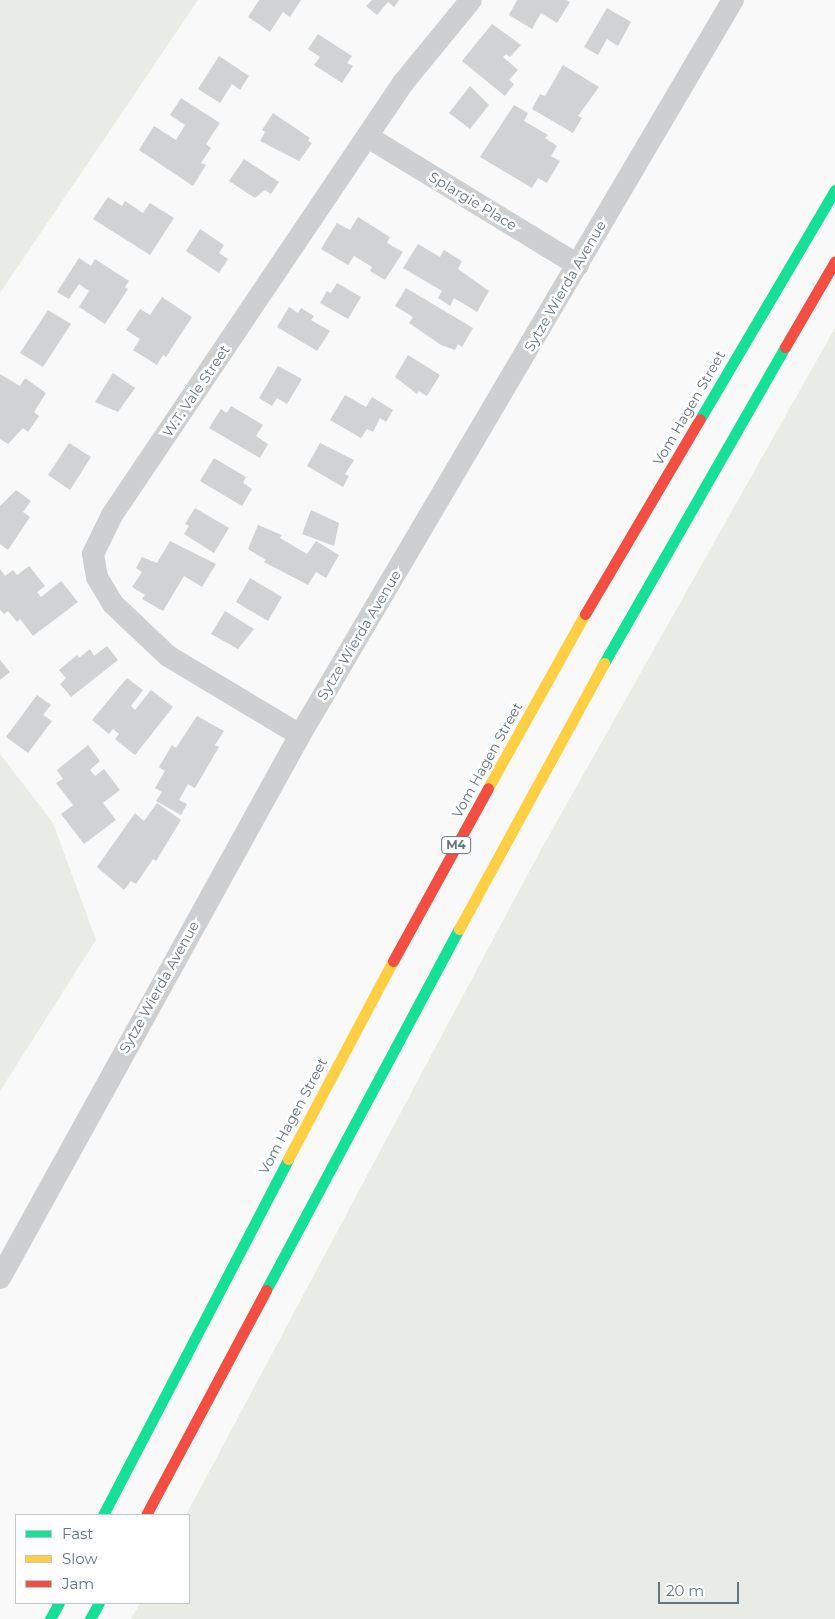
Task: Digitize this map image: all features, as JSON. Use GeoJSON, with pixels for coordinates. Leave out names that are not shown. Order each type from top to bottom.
{"type":"FeatureCollection","features":[{"type":"Feature","properties":{"kind":"main road","name":"Vom Hagen Street"},"geometry":{"type":"LineString","coordinates":[[104,1514],[201,1321],[449,857],[594,599],[835,190]]}},
{"type":"Feature","properties":{"kind":"main road"},"geometry":{"type":"LineString","coordinates":[[147,1514],[532,793],[647,586],[835,261]]}},
{"type":"Feature","properties":{"kind":"main road"},"geometry":{"type":"LineString","coordinates":[[50,1619],[58,1604]]}},
{"type":"Feature","properties":{"kind":"main road"},"geometry":{"type":"LineString","coordinates":[[90,1619],[98,1604]]}},
{"type":"Feature","properties":{"kind":"street","name":"W.T. Vale Street"},"geometry":{"type":"LineString","coordinates":[[300,735],[168,656],[113,604],[97,577],[93,554],[112,515],[419,61],[471,0]]}},
{"type":"Feature","properties":{"kind":"street","name":"Sytze Wierda Avenue"},"geometry":{"type":"LineString","coordinates":[[0,1278],[300,735],[733,0]]}},
{"type":"Feature","properties":{"kind":"street","name":"Splargie Place"},"geometry":{"type":"LineString","coordinates":[[368,137],[578,265]]}},
{"type":"Feature","properties":{"kind":"shaded area"},"geometry":{"type":"Polygon","coordinates":[[[0,0],[198,0],[0,293],[0,0]]]}},
{"type":"Feature","properties":{"kind":"shaded area"},"geometry":{"type":"Polygon","coordinates":[[[835,328],[835,1619],[131,1619],[139,1604],[190,1604],[190,1514],[187,1514],[538,855],[835,328]]]}},
{"type":"Feature","properties":{"kind":"shaded area"},"geometry":{"type":"Polygon","coordinates":[[[0,754],[53,823],[96,940],[0,1091],[0,754]]]}},
{"type":"Feature","properties":{"kind":"building"},"geometry":{"type":"Polygon","coordinates":[[[259,0],[301,0],[290,17],[283,12],[270,32],[248,17],[259,0]]]}},
{"type":"Feature","properties":{"kind":"building"},"geometry":{"type":"Polygon","coordinates":[[[372,0],[399,0],[394,7],[388,2],[377,15],[366,6],[372,0]]]}},
{"type":"Feature","properties":{"kind":"building"},"geometry":{"type":"Polygon","coordinates":[[[517,0],[566,0],[570,2],[557,23],[541,13],[532,29],[509,15],[517,0]]]}},
{"type":"Feature","properties":{"kind":"building"},"geometry":{"type":"Polygon","coordinates":[[[607,8],[631,22],[618,46],[607,39],[598,55],[584,47],[607,8]]]}},
{"type":"Feature","properties":{"kind":"building"},"geometry":{"type":"Polygon","coordinates":[[[492,24],[521,45],[510,57],[506,54],[503,57],[518,70],[509,80],[514,84],[505,96],[462,61],[492,24]]]}},
{"type":"Feature","properties":{"kind":"building"},"geometry":{"type":"Polygon","coordinates":[[[318,34],[352,56],[347,63],[353,66],[342,83],[314,65],[320,57],[308,49],[318,34]]]}},
{"type":"Feature","properties":{"kind":"building"},"geometry":{"type":"Polygon","coordinates":[[[219,56],[249,76],[240,90],[232,84],[220,103],[198,89],[219,56]]]}},
{"type":"Feature","properties":{"kind":"building"},"geometry":{"type":"Polygon","coordinates":[[[563,65],[599,87],[578,116],[582,118],[573,133],[532,109],[540,94],[545,96],[563,65]]]}},
{"type":"Feature","properties":{"kind":"building"},"geometry":{"type":"Polygon","coordinates":[[[470,86],[489,105],[470,129],[449,113],[470,86]]]}},
{"type":"Feature","properties":{"kind":"building"},"geometry":{"type":"Polygon","coordinates":[[[181,98],[220,123],[206,144],[211,148],[201,163],[206,165],[193,186],[139,150],[154,126],[176,140],[185,125],[170,115],[181,98]]]}},
{"type":"Feature","properties":{"kind":"building"},"geometry":{"type":"Polygon","coordinates":[[[514,105],[528,113],[524,121],[548,135],[545,138],[557,146],[551,156],[560,161],[547,183],[538,178],[532,188],[480,157],[514,105]]]}},
{"type":"Feature","properties":{"kind":"building"},"geometry":{"type":"Polygon","coordinates":[[[273,113],[310,138],[308,141],[312,143],[299,161],[260,141],[265,132],[262,130],[273,113]]]}},
{"type":"Feature","properties":{"kind":"building"},"geometry":{"type":"Polygon","coordinates":[[[244,159],[279,182],[271,194],[265,190],[255,198],[229,181],[244,159]]]}},
{"type":"Feature","properties":{"kind":"building"},"geometry":{"type":"Polygon","coordinates":[[[108,197],[122,206],[125,201],[143,213],[150,203],[174,218],[150,255],[93,219],[108,197]]]}},
{"type":"Feature","properties":{"kind":"building"},"geometry":{"type":"Polygon","coordinates":[[[358,217],[390,237],[387,243],[403,252],[385,280],[370,271],[372,267],[354,256],[348,265],[321,249],[337,223],[350,230],[358,217]]]}},
{"type":"Feature","properties":{"kind":"building"},"geometry":{"type":"Polygon","coordinates":[[[200,229],[224,245],[219,253],[228,259],[219,273],[186,251],[200,229]]]}},
{"type":"Feature","properties":{"kind":"building"},"geometry":{"type":"Polygon","coordinates":[[[418,244],[440,257],[444,250],[462,261],[458,269],[489,291],[477,312],[454,298],[450,306],[438,298],[442,291],[403,268],[418,244]]]}},
{"type":"Feature","properties":{"kind":"building"},"geometry":{"type":"Polygon","coordinates":[[[79,258],[91,266],[95,259],[129,281],[125,287],[128,289],[105,324],[79,307],[89,291],[79,284],[69,299],[57,292],[79,258]]]}},
{"type":"Feature","properties":{"kind":"building"},"geometry":{"type":"Polygon","coordinates":[[[337,283],[361,297],[348,319],[320,303],[327,291],[331,293],[337,283]]]}},
{"type":"Feature","properties":{"kind":"building"},"geometry":{"type":"Polygon","coordinates":[[[406,288],[473,328],[462,347],[458,344],[455,350],[441,345],[409,323],[413,317],[395,306],[406,288]]]}},
{"type":"Feature","properties":{"kind":"building"},"geometry":{"type":"Polygon","coordinates":[[[162,297],[192,317],[166,357],[163,355],[157,365],[133,350],[140,339],[126,330],[140,309],[150,315],[162,297]]]}},
{"type":"Feature","properties":{"kind":"building"},"geometry":{"type":"Polygon","coordinates":[[[289,307],[298,313],[301,308],[314,316],[311,320],[330,331],[317,351],[277,327],[289,307]]]}},
{"type":"Feature","properties":{"kind":"building"},"geometry":{"type":"Polygon","coordinates":[[[48,310],[71,324],[43,367],[20,353],[48,310]]]}},
{"type":"Feature","properties":{"kind":"building"},"geometry":{"type":"Polygon","coordinates":[[[408,355],[440,375],[427,396],[419,391],[417,394],[395,377],[408,355]]]}},
{"type":"Feature","properties":{"kind":"building"},"geometry":{"type":"Polygon","coordinates":[[[278,366],[302,379],[287,404],[277,398],[272,406],[259,398],[278,366]]]}},
{"type":"Feature","properties":{"kind":"building"},"geometry":{"type":"Polygon","coordinates":[[[113,373],[135,388],[118,412],[95,402],[113,373]]]}},
{"type":"Feature","properties":{"kind":"building"},"geometry":{"type":"Polygon","coordinates":[[[0,374],[20,386],[25,378],[46,393],[34,412],[39,416],[28,432],[23,428],[8,444],[0,439],[0,374]]]}},
{"type":"Feature","properties":{"kind":"building"},"geometry":{"type":"Polygon","coordinates":[[[345,395],[366,407],[372,397],[393,410],[386,422],[380,418],[373,432],[367,429],[361,438],[330,420],[345,395]]]}},
{"type":"Feature","properties":{"kind":"building"},"geometry":{"type":"Polygon","coordinates":[[[231,406],[263,425],[256,436],[268,444],[260,458],[209,428],[221,409],[227,413],[231,406]]]}},
{"type":"Feature","properties":{"kind":"building"},"geometry":{"type":"Polygon","coordinates":[[[69,443],[91,457],[70,490],[48,475],[69,443]]]}},
{"type":"Feature","properties":{"kind":"building"},"geometry":{"type":"Polygon","coordinates":[[[320,443],[354,460],[345,474],[349,476],[343,487],[307,466],[320,443]]]}},
{"type":"Feature","properties":{"kind":"building"},"geometry":{"type":"Polygon","coordinates":[[[214,458],[246,477],[243,483],[252,489],[242,506],[200,481],[214,458]]]}},
{"type":"Feature","properties":{"kind":"building"},"geometry":{"type":"Polygon","coordinates":[[[16,490],[31,501],[23,512],[30,517],[8,550],[0,544],[0,506],[16,490]]]}},
{"type":"Feature","properties":{"kind":"building"},"geometry":{"type":"Polygon","coordinates":[[[195,508],[229,528],[214,553],[184,534],[189,526],[185,524],[195,508]]]}},
{"type":"Feature","properties":{"kind":"building"},"geometry":{"type":"Polygon","coordinates":[[[311,510],[339,523],[334,546],[302,534],[311,510]]]}},
{"type":"Feature","properties":{"kind":"building"},"geometry":{"type":"Polygon","coordinates":[[[258,525],[282,535],[280,538],[307,554],[316,541],[339,555],[326,578],[316,572],[308,585],[264,562],[266,560],[248,549],[258,525]]]}},
{"type":"Feature","properties":{"kind":"building"},"geometry":{"type":"Polygon","coordinates":[[[170,541],[216,564],[202,587],[184,576],[163,611],[142,599],[145,595],[132,587],[142,572],[136,568],[142,557],[157,563],[170,541]]]}},
{"type":"Feature","properties":{"kind":"building"},"geometry":{"type":"Polygon","coordinates":[[[29,566],[45,586],[37,592],[41,597],[61,581],[78,602],[33,636],[20,619],[17,622],[8,611],[4,614],[0,610],[0,569],[5,576],[13,570],[17,575],[29,566]]]}},
{"type":"Feature","properties":{"kind":"building"},"geometry":{"type":"Polygon","coordinates":[[[250,578],[282,597],[268,621],[236,602],[250,578]]]}},
{"type":"Feature","properties":{"kind":"building"},"geometry":{"type":"Polygon","coordinates":[[[225,611],[254,629],[238,649],[211,634],[225,611]]]}},
{"type":"Feature","properties":{"kind":"building"},"geometry":{"type":"Polygon","coordinates":[[[107,646],[118,660],[71,697],[60,684],[66,678],[59,670],[77,655],[79,658],[90,649],[94,656],[107,646]]]}},
{"type":"Feature","properties":{"kind":"building"},"geometry":{"type":"Polygon","coordinates":[[[0,660],[10,672],[0,680],[0,660]]]}},
{"type":"Feature","properties":{"kind":"building"},"geometry":{"type":"Polygon","coordinates":[[[127,678],[143,690],[131,706],[135,710],[151,690],[173,707],[135,755],[115,739],[119,734],[113,729],[109,734],[92,720],[127,678]]]}},
{"type":"Feature","properties":{"kind":"building"},"geometry":{"type":"Polygon","coordinates":[[[37,695],[51,705],[43,715],[52,721],[28,753],[6,737],[37,695]]]}},
{"type":"Feature","properties":{"kind":"building"},"geometry":{"type":"Polygon","coordinates":[[[197,716],[224,731],[215,745],[219,747],[195,788],[188,784],[179,800],[187,804],[181,815],[156,801],[162,792],[155,788],[165,771],[159,767],[172,745],[176,748],[197,716]]]}},
{"type":"Feature","properties":{"kind":"building"},"geometry":{"type":"Polygon","coordinates":[[[88,745],[100,761],[90,770],[95,776],[104,769],[120,790],[103,803],[116,820],[84,844],[61,814],[73,805],[56,783],[63,779],[57,770],[88,745]]]}},
{"type":"Feature","properties":{"kind":"building"},"geometry":{"type":"Polygon","coordinates":[[[157,803],[181,820],[156,861],[153,859],[136,884],[131,881],[124,890],[97,867],[135,813],[144,821],[157,803]]]}},
{"type":"Feature","properties":{"kind":"traffic: fast"},"geometry":{"type":"LineString","coordinates":[[700,419],[835,190]]}},
{"type":"Feature","properties":{"kind":"traffic: fast"},"geometry":{"type":"LineString","coordinates":[[604,663],[785,347]]}},
{"type":"Feature","properties":{"kind":"traffic: fast"},"geometry":{"type":"LineString","coordinates":[[266,1290],[459,929]]}},
{"type":"Feature","properties":{"kind":"traffic: fast"},"geometry":{"type":"LineString","coordinates":[[104,1514],[288,1159]]}},
{"type":"Feature","properties":{"kind":"traffic: fast"},"geometry":{"type":"LineString","coordinates":[[50,1619],[58,1604]]}},
{"type":"Feature","properties":{"kind":"traffic: fast"},"geometry":{"type":"LineString","coordinates":[[90,1619],[98,1604]]}},
{"type":"Feature","properties":{"kind":"traffic: slow"},"geometry":{"type":"LineString","coordinates":[[488,788],[585,614]]}},
{"type":"Feature","properties":{"kind":"traffic: slow"},"geometry":{"type":"LineString","coordinates":[[459,929],[604,663]]}},
{"type":"Feature","properties":{"kind":"traffic: slow"},"geometry":{"type":"LineString","coordinates":[[288,1159],[393,961]]}},
{"type":"Feature","properties":{"kind":"traffic: jam"},"geometry":{"type":"LineString","coordinates":[[785,347],[835,261]]}},
{"type":"Feature","properties":{"kind":"traffic: jam"},"geometry":{"type":"LineString","coordinates":[[585,614],[700,419]]}},
{"type":"Feature","properties":{"kind":"traffic: jam"},"geometry":{"type":"LineString","coordinates":[[393,961],[488,788]]}},
{"type":"Feature","properties":{"kind":"traffic: jam"},"geometry":{"type":"LineString","coordinates":[[147,1514],[266,1290]]}}]}
